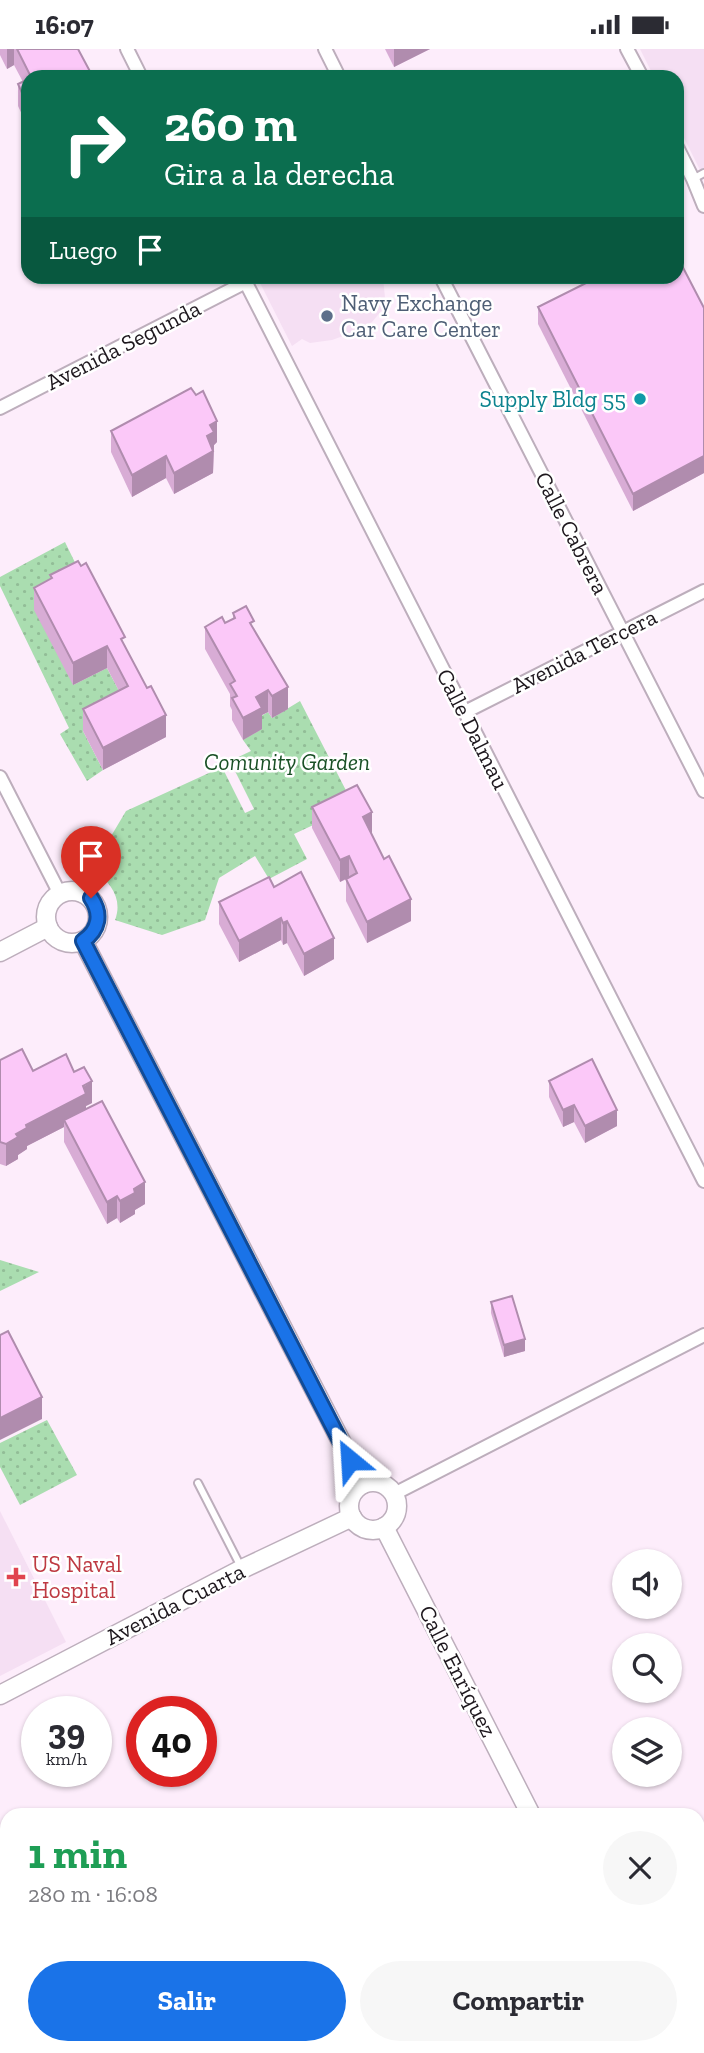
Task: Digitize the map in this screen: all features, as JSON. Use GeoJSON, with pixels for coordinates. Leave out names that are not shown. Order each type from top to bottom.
{"type":"FeatureCollection","features":[{"type":"Feature","properties":{"kind":"street"},"geometry":{"type":"LineString","coordinates":[[127,49],[138,70]]}},
{"type":"Feature","properties":{"kind":"street"},"geometry":{"type":"LineString","coordinates":[[324,49],[335,70]]}},
{"type":"Feature","properties":{"kind":"street"},"geometry":{"type":"LineString","coordinates":[[627,49],[638,70]]}},
{"type":"Feature","properties":{"kind":"street"},"geometry":{"type":"LineString","coordinates":[[684,156],[699,176],[704,206]]}},
{"type":"Feature","properties":{"kind":"street","name":"Avenida Segunda"},"geometry":{"type":"LineString","coordinates":[[0,408],[235,284]]}},
{"type":"Feature","properties":{"kind":"street","name":"Calle Dalmau"},"geometry":{"type":"LineString","coordinates":[[247,284],[704,1181]]}},
{"type":"Feature","properties":{"kind":"street","name":"Calle Cabrera"},"geometry":{"type":"LineString","coordinates":[[445,284],[704,790]]}},
{"type":"Feature","properties":{"kind":"street","name":"Avenida Tercera"},"geometry":{"type":"LineString","coordinates":[[465,712],[704,591]]}},
{"type":"Feature","properties":{"kind":"street"},"geometry":{"type":"LineString","coordinates":[[0,777],[60,894]]}},
{"type":"Feature","properties":{"kind":"street"},"geometry":{"type":"LineString","coordinates":[[68,891],[84,893],[96,905],[98,913],[95,930],[83,941],[67,943],[59,940],[48,927],[46,912],[54,898],[60,894],[68,891]]}},
{"type":"Feature","properties":{"kind":"street"},"geometry":{"type":"LineString","coordinates":[[0,952],[48,927]]}},
{"type":"Feature","properties":{"kind":"street"},"geometry":{"type":"LineString","coordinates":[[83,941],[363,1484]]}},
{"type":"Feature","properties":{"kind":"street"},"geometry":{"type":"LineString","coordinates":[[394,1494],[704,1335]]}},
{"type":"Feature","properties":{"kind":"street"},"geometry":{"type":"LineString","coordinates":[[363,1484],[384,1484],[394,1494],[397,1501],[395,1516],[384,1527],[370,1530],[362,1527],[352,1517],[349,1502],[356,1489],[363,1484]]}},
{"type":"Feature","properties":{"kind":"street","name":"Avenida Cuarta"},"geometry":{"type":"LineString","coordinates":[[0,1695],[242,1569],[352,1517]]}},
{"type":"Feature","properties":{"kind":"street","name":"Calle Enríquez"},"geometry":{"type":"LineString","coordinates":[[384,1527],[527,1808]]}},
{"type":"Feature","properties":{"kind":"lane"},"geometry":{"type":"LineString","coordinates":[[198,1483],[242,1569]]}},
{"type":"Feature","properties":{"kind":"shaded area"},"geometry":{"type":"Polygon","coordinates":[[[640,49],[704,49],[704,178],[684,138],[684,70],[650,70],[640,49]]]}},
{"type":"Feature","properties":{"kind":"shaded area","name":"Navy Exchange Car Care Center"},"geometry":{"type":"Polygon","coordinates":[[[261,284],[384,284],[385,298],[382,310],[372,322],[332,340],[310,343],[302,339],[292,346],[261,284]]]}},
{"type":"Feature","properties":{"kind":"shaded area","name":"US Naval Hospital"},"geometry":{"type":"Polygon","coordinates":[[[0,1511],[66,1642],[0,1676],[0,1511]]]}},
{"type":"Feature","properties":{"kind":"green space"},"geometry":{"type":"Polygon","coordinates":[[[65,542],[86,585],[73,685],[107,668],[128,708],[83,731],[103,770],[87,781],[60,734],[69,728],[0,586],[0,577],[65,542]]]}},
{"type":"Feature","properties":{"kind":"green space","name":"Comunity Garden"},"geometry":{"type":"Polygon","coordinates":[[[300,701],[354,806],[294,834],[307,859],[269,879],[255,856],[219,878],[205,920],[162,935],[115,920],[117,905],[114,892],[106,880],[94,870],[126,811],[222,767],[245,813],[254,809],[230,761],[251,751],[243,740],[256,719],[268,712],[272,718],[300,701]]]}},
{"type":"Feature","properties":{"kind":"green space"},"geometry":{"type":"Polygon","coordinates":[[[0,1260],[39,1272],[0,1291],[0,1260]]]}},
{"type":"Feature","properties":{"kind":"green space"},"geometry":{"type":"Polygon","coordinates":[[[47,1420],[77,1475],[20,1505],[0,1467],[0,1443],[47,1420]]]}},
{"type":"Feature","properties":{"kind":"building"},"geometry":{"type":"Polygon","coordinates":[[[17,49],[78,49],[89,70],[28,70],[17,49]]]}},
{"type":"Feature","properties":{"kind":"building","name":"Supply Bldg 55"},"geometry":{"type":"Polygon","coordinates":[[[684,269],[704,308],[704,456],[633,494],[538,307],[584,284],[684,284],[684,269]]]}},
{"type":"Feature","properties":{"kind":"building"},"geometry":{"type":"Polygon","coordinates":[[[191,388],[196,395],[203,391],[217,421],[210,425],[214,432],[207,436],[213,451],[174,473],[166,456],[132,475],[111,431],[191,388]]]}},
{"type":"Feature","properties":{"kind":"building"},"geometry":{"type":"Polygon","coordinates":[[[78,561],[81,566],[86,563],[125,637],[121,639],[147,688],[151,686],[166,715],[103,748],[83,709],[128,686],[107,646],[73,663],[34,588],[52,578],[50,575],[78,561]]]}},
{"type":"Feature","properties":{"kind":"building"},"geometry":{"type":"Polygon","coordinates":[[[246,606],[254,621],[250,623],[288,687],[272,696],[268,690],[256,697],[262,708],[243,718],[232,698],[237,696],[230,684],[235,681],[205,627],[222,617],[225,623],[235,618],[233,613],[246,606]]]}},
{"type":"Feature","properties":{"kind":"building"},"geometry":{"type":"Polygon","coordinates":[[[357,785],[372,812],[363,817],[384,859],[389,856],[411,899],[367,922],[346,879],[357,873],[349,856],[340,860],[312,807],[357,785]]]}},
{"type":"Feature","properties":{"kind":"building"},"geometry":{"type":"Polygon","coordinates":[[[301,872],[334,938],[304,954],[287,921],[283,923],[281,918],[239,941],[219,902],[269,877],[274,887],[301,872]]]}},
{"type":"Feature","properties":{"kind":"building"},"geometry":{"type":"Polygon","coordinates":[[[22,1049],[33,1071],[66,1054],[74,1072],[84,1067],[92,1081],[83,1086],[86,1094],[26,1125],[27,1128],[16,1134],[18,1137],[6,1144],[0,1142],[0,1060],[22,1049]]]}},
{"type":"Feature","properties":{"kind":"building"},"geometry":{"type":"Polygon","coordinates":[[[592,1059],[617,1110],[585,1126],[574,1105],[563,1110],[549,1081],[592,1059]]]}},
{"type":"Feature","properties":{"kind":"building"},"geometry":{"type":"Polygon","coordinates":[[[102,1101],[145,1182],[134,1189],[135,1193],[120,1201],[117,1196],[107,1202],[64,1120],[102,1101]]]}},
{"type":"Feature","properties":{"kind":"building"},"geometry":{"type":"Polygon","coordinates":[[[512,1296],[525,1339],[504,1345],[491,1302],[512,1296]]]}},
{"type":"Feature","properties":{"kind":"building"},"geometry":{"type":"Polygon","coordinates":[[[8,1331],[42,1397],[0,1418],[0,1335],[8,1331]]]}},
{"type":"Feature","properties":{"kind":"place","name":"Navy Exchange Car Care Center"},"geometry":{"type":"Point","coordinates":[327,316]}},
{"type":"Feature","properties":{"kind":"place","name":"Supply Bldg 55"},"geometry":{"type":"Point","coordinates":[640,399]}},
{"type":"Feature","properties":{"kind":"place","name":"US Naval Hospital"},"geometry":{"type":"Point","coordinates":[16,1577]}},
{"type":"Feature","properties":{"kind":"route"},"geometry":{"type":"LineString","coordinates":[[91,898],[96,905],[98,922],[95,930],[83,941],[350,1460]]}}]}
